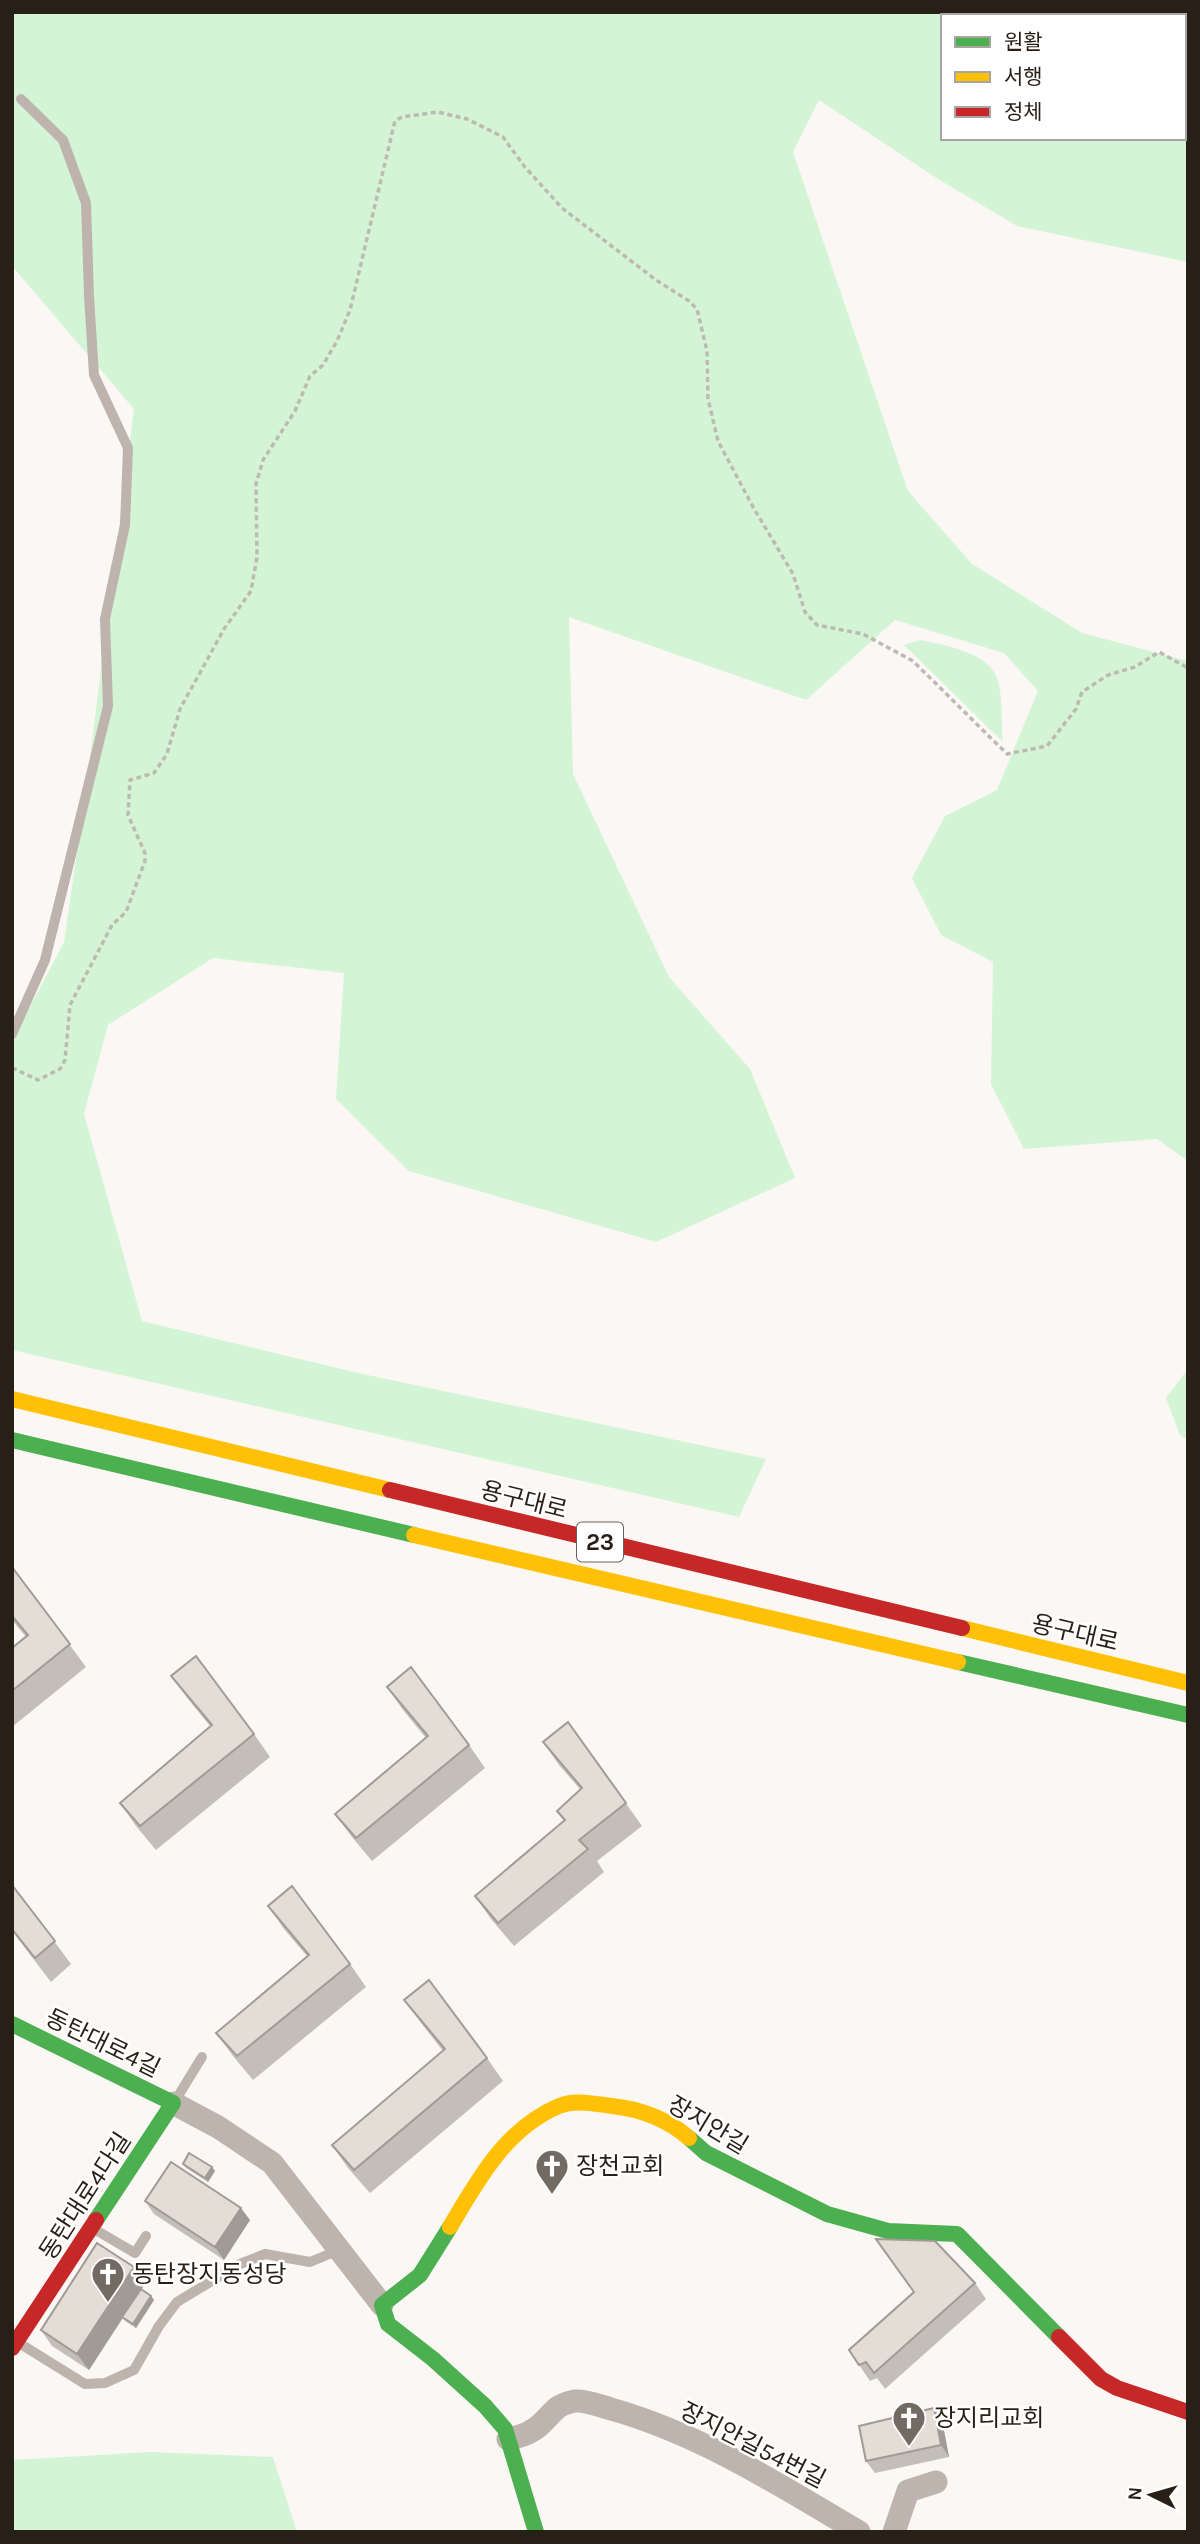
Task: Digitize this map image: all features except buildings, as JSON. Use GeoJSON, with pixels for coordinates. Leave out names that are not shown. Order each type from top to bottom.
{"type":"FeatureCollection","features":[{"type":"Feature","properties":{"kind":"main road","name":"용구대로"},"geometry":{"type":"LineString","coordinates":[[12,1399],[1188,1683]]}},
{"type":"Feature","properties":{"kind":"main road","name":"23"},"geometry":{"type":"LineString","coordinates":[[12,1440],[1188,1715]]}},
{"type":"Feature","properties":{"kind":"main road","name":"동탄대로4길"},"geometry":{"type":"LineString","coordinates":[[12,2024],[173,2103]]}},
{"type":"Feature","properties":{"kind":"main road","name":"장지안길"},"geometry":{"type":"LineString","coordinates":[[382,2305],[419,2274],[489,2162],[521,2130],[560,2105],[583,2102],[636,2109],[678,2129],[706,2153],[827,2214],[888,2231],[957,2234],[1101,2379],[1117,2388],[1188,2412]]}},
{"type":"Feature","properties":{"kind":"main road","name":"동탄대로4다길"},"geometry":{"type":"LineString","coordinates":[[15,2345],[173,2103]]}},
{"type":"Feature","properties":{"kind":"main road"},"geometry":{"type":"LineString","coordinates":[[382,2305],[388,2324],[433,2359],[485,2406],[505,2429],[536,2532]]}},
{"type":"Feature","properties":{"kind":"street"},"geometry":{"type":"LineString","coordinates":[[173,2103],[218,2127],[272,2163],[382,2305]]}},
{"type":"Feature","properties":{"kind":"street","name":"장지안길54번길"},"geometry":{"type":"LineString","coordinates":[[508,2439],[519,2437],[540,2426],[558,2405],[579,2401],[621,2412],[692,2438],[755,2471],[859,2532]]}},
{"type":"Feature","properties":{"kind":"street"},"geometry":{"type":"LineString","coordinates":[[894,2532],[908,2491],[936,2482]]}},
{"type":"Feature","properties":{"kind":"lane"},"geometry":{"type":"LineString","coordinates":[[12,1034],[45,960],[108,706],[105,620],[125,525],[128,448],[94,375],[86,203],[63,140],[21,99]]}},
{"type":"Feature","properties":{"kind":"lane"},"geometry":{"type":"LineString","coordinates":[[173,2103],[202,2057]]}},
{"type":"Feature","properties":{"kind":"lane"},"geometry":{"type":"LineString","coordinates":[[92,2227],[135,2253],[146,2236]]}},
{"type":"Feature","properties":{"kind":"lane"},"geometry":{"type":"LineString","coordinates":[[15,2345],[85,2384],[105,2383],[134,2370],[159,2326],[177,2302],[240,2264],[265,2254],[310,2262],[339,2249]]}},
{"type":"Feature","properties":{"kind":"path"},"geometry":{"type":"LineString","coordinates":[[12,1070],[38,1080],[60,1069],[65,1060],[70,1004],[112,925],[126,912],[145,861],[145,853],[128,816],[130,780],[155,773],[167,754],[180,709],[217,640],[251,592],[257,556],[256,484],[263,460],[295,411],[310,376],[323,365],[341,331],[364,257],[386,149],[395,121],[402,117],[438,112],[467,120],[503,137],[524,166],[562,208],[656,281],[697,309],[707,351],[708,399],[718,441],[752,507],[793,575],[805,612],[817,625],[863,634],[913,661],[1007,754],[1047,746],[1076,709],[1082,692],[1108,675],[1135,667],[1159,652],[1188,668]]}},
{"type":"Feature","properties":{"kind":"green space"},"geometry":{"type":"Polygon","coordinates":[[[12,12],[1188,12],[1188,262],[1017,226],[938,179],[819,100],[793,152],[908,491],[972,564],[1082,633],[1188,661],[1188,1161],[1157,1139],[1024,1149],[991,1084],[993,962],[941,935],[912,878],[945,816],[997,790],[1038,691],[1004,653],[895,620],[806,700],[569,617],[573,774],[669,977],[750,1069],[795,1178],[656,1242],[409,1171],[336,1099],[344,973],[213,958],[108,1025],[84,1114],[142,1321],[358,1373],[766,1459],[739,1517],[12,1350],[12,1041],[64,942],[134,409],[12,266],[12,12]]]}},
{"type":"Feature","properties":{"kind":"green space"},"geometry":{"type":"Polygon","coordinates":[[[920,640],[966,652],[987,663],[994,671],[1001,696],[1003,742],[904,645],[920,640]]]}},
{"type":"Feature","properties":{"kind":"green space"},"geometry":{"type":"Polygon","coordinates":[[[1188,1369],[1188,1440],[1180,1435],[1166,1398],[1188,1369]]]}},
{"type":"Feature","properties":{"kind":"green space"},"geometry":{"type":"Polygon","coordinates":[[[151,2452],[273,2457],[297,2532],[12,2532],[12,2460],[151,2452]]]}},
{"type":"Feature","properties":{"kind":"traffic: fast"},"geometry":{"type":"LineString","coordinates":[[12,1440],[414,1535]]}},
{"type":"Feature","properties":{"kind":"traffic: fast"},"geometry":{"type":"LineString","coordinates":[[958,1662],[1188,1715]]}},
{"type":"Feature","properties":{"kind":"traffic: fast"},"geometry":{"type":"LineString","coordinates":[[12,2024],[173,2103],[96,2220]]}},
{"type":"Feature","properties":{"kind":"traffic: fast"},"geometry":{"type":"LineString","coordinates":[[689,2138],[706,2153],[827,2214],[888,2231],[957,2234],[1059,2337]]}},
{"type":"Feature","properties":{"kind":"traffic: fast"},"geometry":{"type":"LineString","coordinates":[[450,2227],[420,2275],[382,2305],[388,2324],[433,2359],[485,2406],[505,2429],[536,2532]]}},
{"type":"Feature","properties":{"kind":"traffic: slow"},"geometry":{"type":"LineString","coordinates":[[12,1399],[390,1490]]}},
{"type":"Feature","properties":{"kind":"traffic: slow"},"geometry":{"type":"LineString","coordinates":[[414,1535],[958,1662]]}},
{"type":"Feature","properties":{"kind":"traffic: slow"},"geometry":{"type":"LineString","coordinates":[[962,1628],[1188,1683]]}},
{"type":"Feature","properties":{"kind":"traffic: slow"},"geometry":{"type":"LineString","coordinates":[[450,2227],[483,2174],[508,2142],[523,2128],[559,2106],[585,2103],[622,2107],[662,2120],[689,2138]]}},
{"type":"Feature","properties":{"kind":"traffic: jam"},"geometry":{"type":"LineString","coordinates":[[390,1490],[962,1628]]}},
{"type":"Feature","properties":{"kind":"traffic: jam"},"geometry":{"type":"LineString","coordinates":[[12,2348],[96,2220]]}},
{"type":"Feature","properties":{"kind":"traffic: jam"},"geometry":{"type":"LineString","coordinates":[[1059,2337],[1101,2379],[1117,2388],[1188,2412]]}},
{"type":"Feature","properties":{"kind":"place","name":"장천교회"},"geometry":{"type":"Point","coordinates":[552,2196]}},
{"type":"Feature","properties":{"kind":"place","name":"동탄장지동성당"},"geometry":{"type":"Point","coordinates":[108,2304]}},
{"type":"Feature","properties":{"kind":"place","name":"장지리교회"},"geometry":{"type":"Point","coordinates":[909,2448]}}]}
